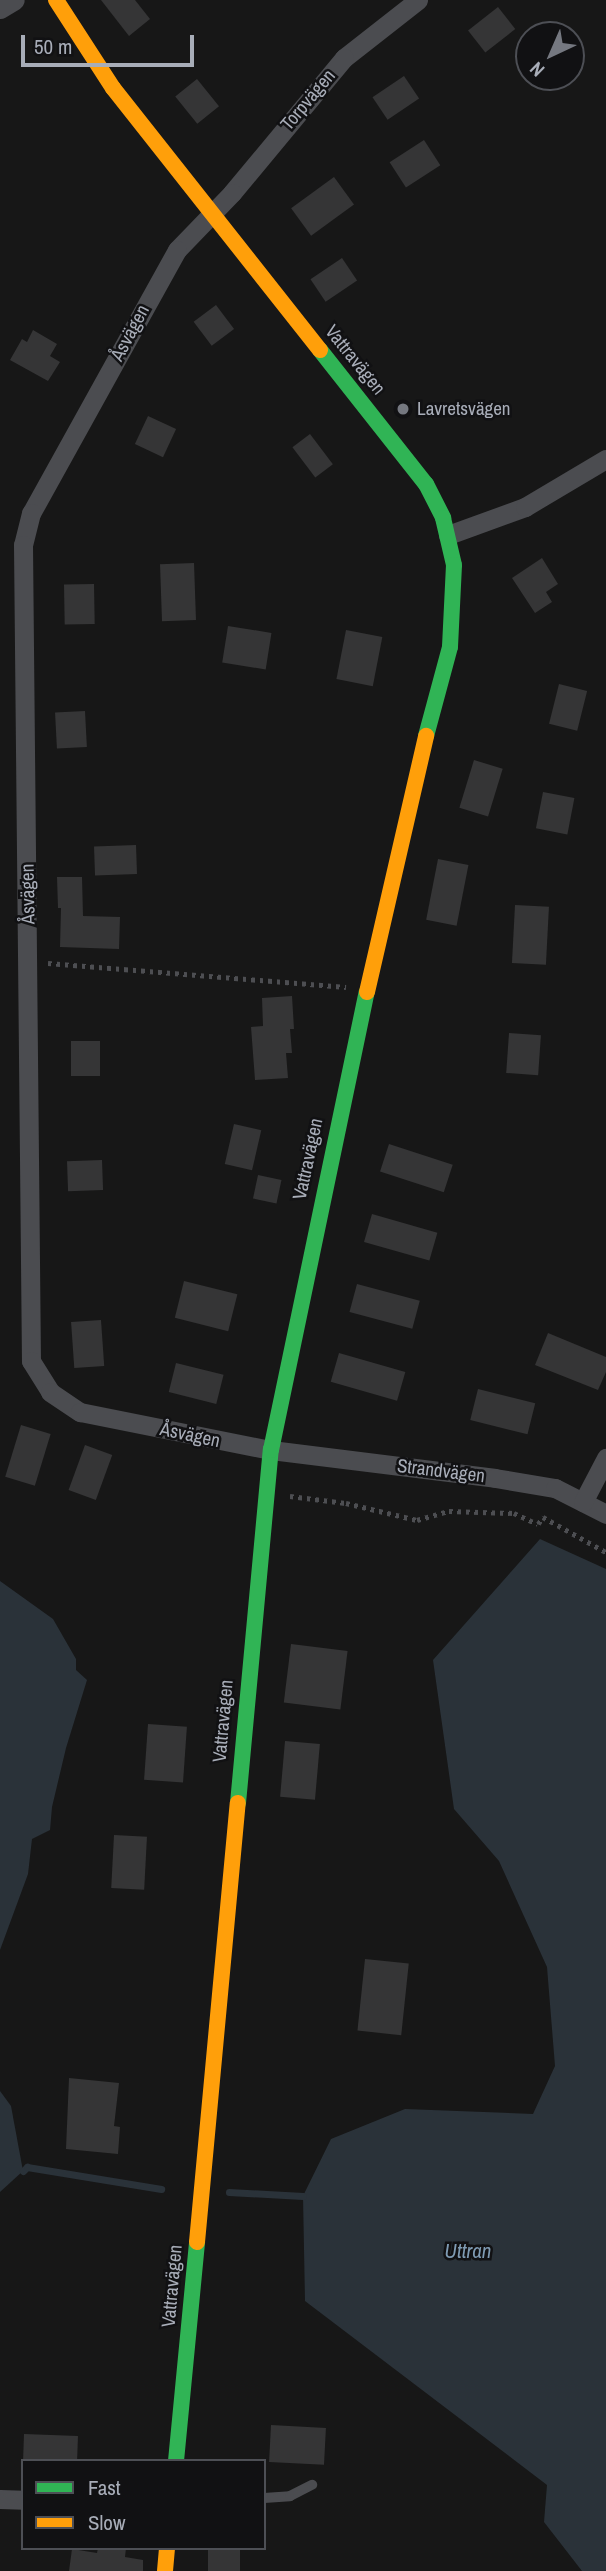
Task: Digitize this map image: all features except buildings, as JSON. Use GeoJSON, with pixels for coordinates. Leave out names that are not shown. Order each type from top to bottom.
{"type":"FeatureCollection","features":[{"type":"Feature","properties":{"kind":"street"},"geometry":{"type":"LineString","coordinates":[[0,9],[15,0]]}},
{"type":"Feature","properties":{"kind":"street","name":"Vattravägen"},"geometry":{"type":"LineString","coordinates":[[56,0],[113,88],[426,484],[448,535],[454,565],[450,647],[432,708],[368,988],[309,1258],[271,1450],[176,2459]]}},
{"type":"Feature","properties":{"kind":"street","name":"Torpvägen"},"geometry":{"type":"LineString","coordinates":[[213,215],[344,58],[418,0]]}},
{"type":"Feature","properties":{"kind":"street","name":"Åsvägen"},"geometry":{"type":"LineString","coordinates":[[213,215],[177,250],[163,273],[31,513],[23,545],[31,1361],[50,1392],[80,1412],[271,1450]]}},
{"type":"Feature","properties":{"kind":"street"},"geometry":{"type":"LineString","coordinates":[[448,535],[525,507],[606,459]]}},
{"type":"Feature","properties":{"kind":"street","name":"Strandvägen"},"geometry":{"type":"LineString","coordinates":[[271,1450],[555,1488],[606,1514]]}},
{"type":"Feature","properties":{"kind":"street"},"geometry":{"type":"LineString","coordinates":[[583,1502],[606,1458]]}},
{"type":"Feature","properties":{"kind":"street"},"geometry":{"type":"LineString","coordinates":[[0,2500],[21,2500]]}},
{"type":"Feature","properties":{"kind":"street"},"geometry":{"type":"LineString","coordinates":[[165,2571],[167,2550]]}},
{"type":"Feature","properties":{"kind":"lane"},"geometry":{"type":"LineString","coordinates":[[266,2498],[290,2496],[312,2485]]}},
{"type":"Feature","properties":{"kind":"path"},"geometry":{"type":"LineString","coordinates":[[29,962],[368,988]]}},
{"type":"Feature","properties":{"kind":"path"},"geometry":{"type":"LineString","coordinates":[[280,1495],[345,1503],[417,1520],[449,1511],[514,1513],[538,1524],[543,1517],[606,1552]]}},
{"type":"Feature","properties":{"kind":"water","name":"Uttran"},"geometry":{"type":"Polygon","coordinates":[[[540,1539],[606,1569],[606,2571],[582,2571],[544,2522],[547,2485],[305,2301],[303,2196],[331,2139],[405,2109],[533,2114],[555,2066],[547,1967],[499,1861],[454,1809],[433,1660],[540,1539]]]}},
{"type":"Feature","properties":{"kind":"water"},"geometry":{"type":"Polygon","coordinates":[[[0,1581],[53,1619],[76,1659],[76,1670],[87,1680],[66,1748],[52,1807],[50,1830],[32,1839],[28,1874],[0,1950],[0,1581]]]}},
{"type":"Feature","properties":{"kind":"water"},"geometry":{"type":"Polygon","coordinates":[[[0,2091],[11,2106],[23,2171],[0,2192],[0,2091]]]}},
{"type":"Feature","properties":{"kind":"waterway"},"geometry":{"type":"LineString","coordinates":[[23,2171],[27,2167],[161,2189]]}},
{"type":"Feature","properties":{"kind":"waterway"},"geometry":{"type":"LineString","coordinates":[[229,2192],[303,2196]]}},
{"type":"Feature","properties":{"kind":"traffic: fast"},"geometry":{"type":"LineString","coordinates":[[320,350],[426,484],[443,518],[454,565],[450,647],[426,736]]}},
{"type":"Feature","properties":{"kind":"traffic: fast"},"geometry":{"type":"LineString","coordinates":[[238,1803],[271,1450],[367,992]]}},
{"type":"Feature","properties":{"kind":"traffic: fast"},"geometry":{"type":"LineString","coordinates":[[176,2459],[197,2242]]}},
{"type":"Feature","properties":{"kind":"traffic: slow"},"geometry":{"type":"LineString","coordinates":[[56,0],[113,88],[320,350]]}},
{"type":"Feature","properties":{"kind":"traffic: slow"},"geometry":{"type":"LineString","coordinates":[[367,992],[426,736]]}},
{"type":"Feature","properties":{"kind":"traffic: slow"},"geometry":{"type":"LineString","coordinates":[[197,2242],[238,1803]]}},
{"type":"Feature","properties":{"kind":"traffic: slow"},"geometry":{"type":"LineString","coordinates":[[165,2571],[167,2550]]}},
{"type":"Feature","properties":{"kind":"place","name":"Lavretsvägen"},"geometry":{"type":"Point","coordinates":[403,409]}}]}
